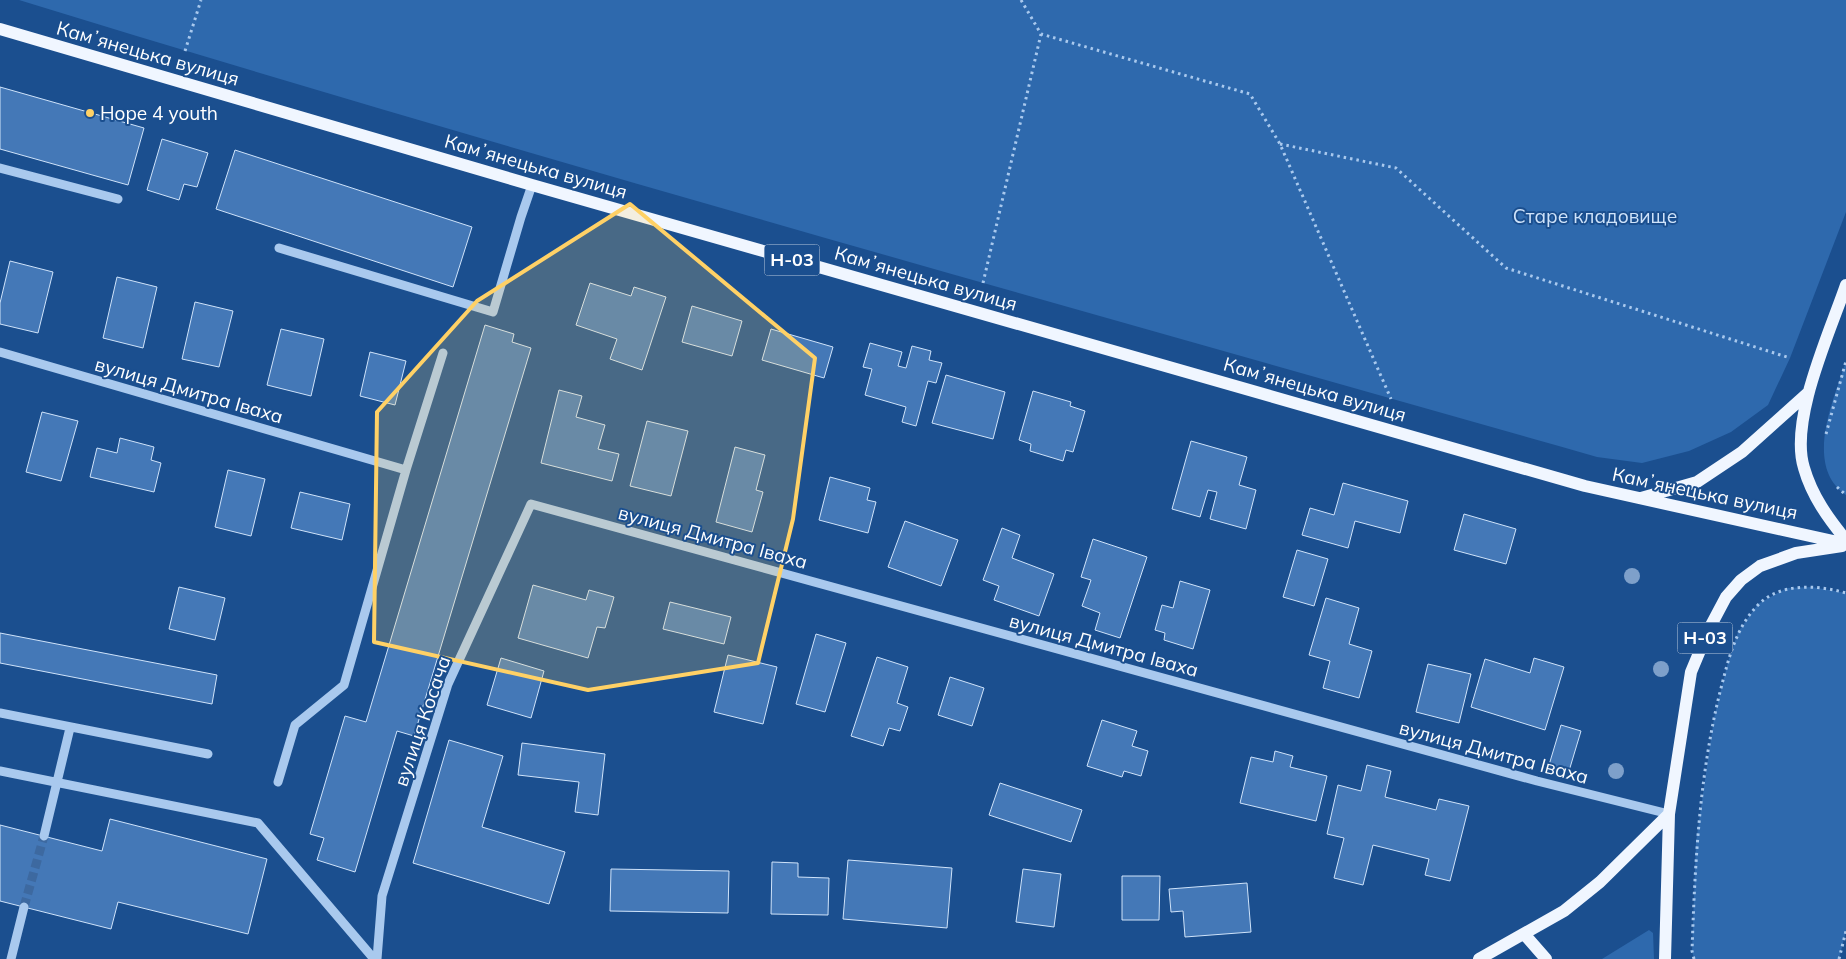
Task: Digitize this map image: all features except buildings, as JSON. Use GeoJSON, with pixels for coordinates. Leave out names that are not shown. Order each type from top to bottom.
{"type":"FeatureCollection","features":[{"type":"Feature","properties":{"kind":"main road","name":"Камʼянецька вулиця"},"geometry":{"type":"LineString","coordinates":[[0,29],[532,185],[1566,481],[1846,543]]}},
{"type":"Feature","properties":{"kind":"main road"},"geometry":{"type":"LineString","coordinates":[[1846,285],[1809,392],[1800,435],[1803,467],[1822,510],[1846,543]]}},
{"type":"Feature","properties":{"kind":"main road"},"geometry":{"type":"LineString","coordinates":[[1639,498],[1697,482],[1742,452],[1809,392]]}},
{"type":"Feature","properties":{"kind":"main road","name":"Н-03"},"geometry":{"type":"LineString","coordinates":[[1669,814],[1691,672],[1709,629],[1726,598],[1741,580],[1760,566],[1796,553],[1846,543]]}},
{"type":"Feature","properties":{"kind":"main road"},"geometry":{"type":"LineString","coordinates":[[1479,959],[1564,910],[1600,882],[1669,814]]}},
{"type":"Feature","properties":{"kind":"main road"},"geometry":{"type":"LineString","coordinates":[[1665,959],[1669,814]]}},
{"type":"Feature","properties":{"kind":"main road"},"geometry":{"type":"LineString","coordinates":[[1525,934],[1546,959]]}},
{"type":"Feature","properties":{"kind":"street"},"geometry":{"type":"LineString","coordinates":[[0,168],[118,199]]}},
{"type":"Feature","properties":{"kind":"street"},"geometry":{"type":"LineString","coordinates":[[279,248],[493,312],[520,216],[532,185]]}},
{"type":"Feature","properties":{"kind":"street","name":"вулиця Дмитра Іваха"},"geometry":{"type":"LineString","coordinates":[[0,352],[406,470]]}},
{"type":"Feature","properties":{"kind":"street"},"geometry":{"type":"LineString","coordinates":[[278,782],[295,725],[344,685],[406,470],[443,353]]}},
{"type":"Feature","properties":{"kind":"street","name":"вулиця Дмитра Іваха"},"geometry":{"type":"LineString","coordinates":[[531,504],[1518,776],[1669,814]]}},
{"type":"Feature","properties":{"kind":"street","name":"вулиця Косача"},"geometry":{"type":"LineString","coordinates":[[375,959],[382,896],[448,684],[531,504]]}},
{"type":"Feature","properties":{"kind":"street"},"geometry":{"type":"LineString","coordinates":[[0,713],[208,754]]}},
{"type":"Feature","properties":{"kind":"street"},"geometry":{"type":"LineString","coordinates":[[44,836],[70,728]]}},
{"type":"Feature","properties":{"kind":"street"},"geometry":{"type":"LineString","coordinates":[[0,771],[258,823],[375,959]]}},
{"type":"Feature","properties":{"kind":"street"},"geometry":{"type":"LineString","coordinates":[[11,959],[24,907]]}},
{"type":"Feature","properties":{"kind":"path"},"geometry":{"type":"LineString","coordinates":[[185,51],[201,0]]}},
{"type":"Feature","properties":{"kind":"path"},"geometry":{"type":"LineString","coordinates":[[1021,0],[1041,34],[1250,94],[1280,144],[1391,399]]}},
{"type":"Feature","properties":{"kind":"path"},"geometry":{"type":"LineString","coordinates":[[983,283],[1041,34]]}},
{"type":"Feature","properties":{"kind":"path"},"geometry":{"type":"LineString","coordinates":[[1280,144],[1396,168],[1506,268],[1790,358]]}},
{"type":"Feature","properties":{"kind":"path"},"geometry":{"type":"LineString","coordinates":[[1824,440],[1846,361]]}},
{"type":"Feature","properties":{"kind":"path"},"geometry":{"type":"LineString","coordinates":[[1834,483],[1846,495]]}},
{"type":"Feature","properties":{"kind":"path"},"geometry":{"type":"LineString","coordinates":[[1694,959],[1692,951],[1696,842],[1714,718],[1728,662],[1738,632],[1758,604],[1787,588],[1812,587],[1846,593]]}},
{"type":"Feature","properties":{"kind":"path"},"geometry":{"type":"LineString","coordinates":[[1839,959],[1846,931]]}},
{"type":"Feature","properties":{"kind":"highlighted area"},"geometry":{"type":"Polygon","coordinates":[[[630,204],[815,358],[793,519],[758,663],[588,690],[374,642],[377,412],[477,301],[630,204]]]}},
{"type":"Feature","properties":{"kind":"green space","name":"Старе кладовище"},"geometry":{"type":"Polygon","coordinates":[[[19,0],[1846,0],[1846,212],[1790,358],[1768,405],[1731,432],[1689,451],[1642,463],[1597,457],[807,233],[216,60],[19,0]]]}},
{"type":"Feature","properties":{"kind":"green space"},"geometry":{"type":"Polygon","coordinates":[[[1846,361],[1846,495],[1833,482],[1826,467],[1824,450],[1825,431],[1829,413],[1846,361]]]}},
{"type":"Feature","properties":{"kind":"green space"},"geometry":{"type":"Polygon","coordinates":[[[1812,587],[1846,593],[1846,931],[1839,959],[1694,959],[1692,951],[1696,842],[1714,718],[1728,662],[1738,632],[1758,604],[1787,588],[1812,587]]]}},
{"type":"Feature","properties":{"kind":"green space"},"geometry":{"type":"Polygon","coordinates":[[[1649,930],[1653,933],[1654,959],[1602,959],[1649,930]]]}},
{"type":"Feature","properties":{"kind":"tunnel"},"geometry":{"type":"LineString","coordinates":[[24,907],[44,836]]}},
{"type":"Feature","properties":{"kind":"place","name":"Hope 4 youth"},"geometry":{"type":"Point","coordinates":[90,113]}}]}
